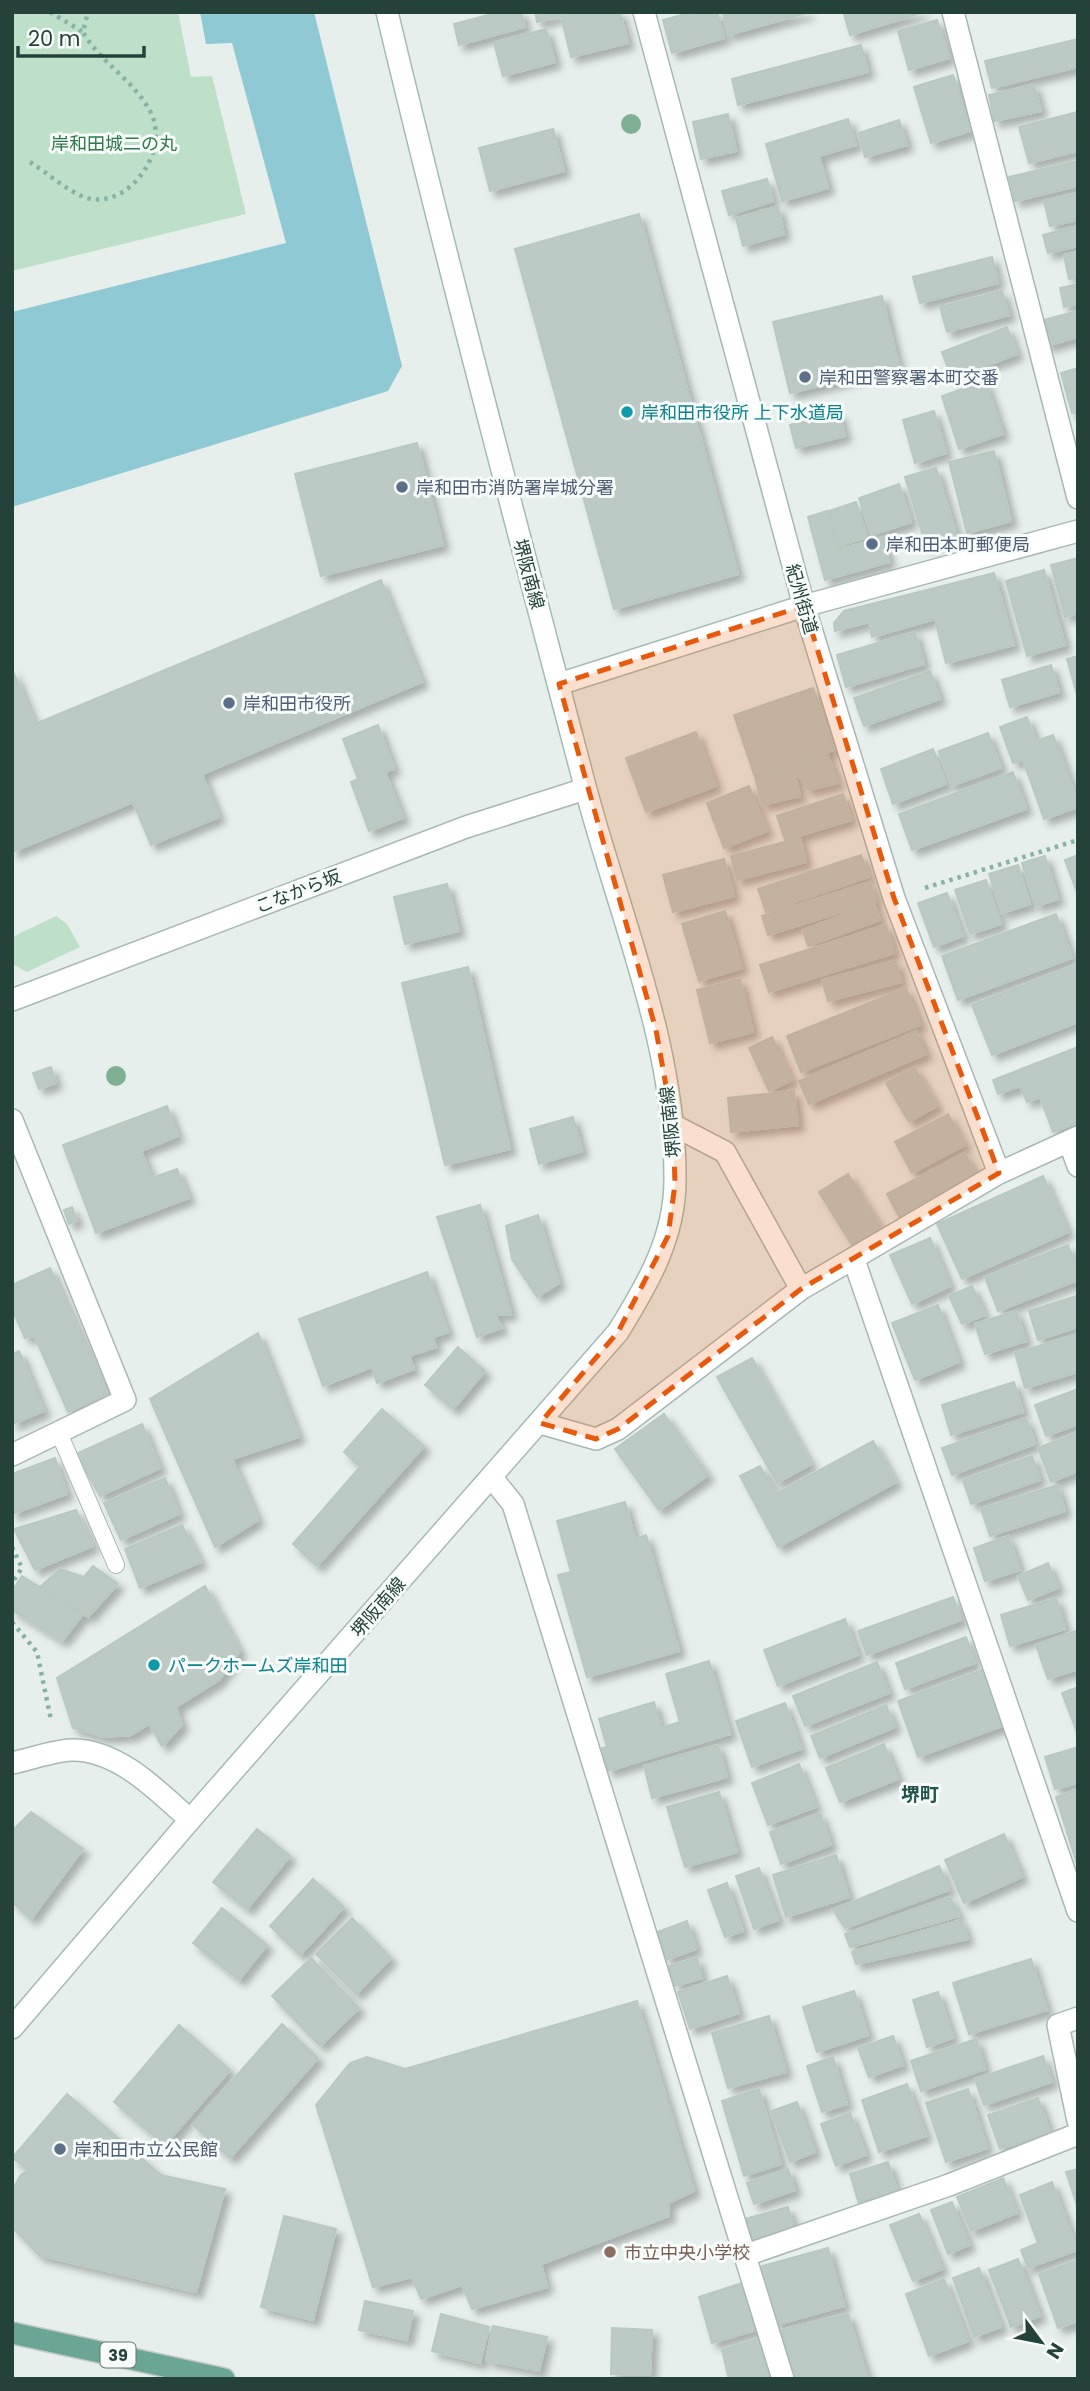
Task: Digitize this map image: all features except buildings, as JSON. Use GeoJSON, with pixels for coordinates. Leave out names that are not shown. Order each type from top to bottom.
{"type":"FeatureCollection","features":[{"type":"Feature","properties":{"kind":"main road","name":"39"},"geometry":{"type":"LineString","coordinates":[[12,2333],[224,2379]]}},
{"type":"Feature","properties":{"kind":"street","name":"堺阪南線"},"geometry":{"type":"LineString","coordinates":[[12,2028],[190,1819],[618,1332],[646,1287],[668,1236],[675,1184],[673,1125],[656,1030],[585,789],[447,264],[387,12]]}},
{"type":"Feature","properties":{"kind":"street","name":"紀州街道"},"geometry":{"type":"LineString","coordinates":[[644,12],[804,606],[894,898],[999,1173]]}},
{"type":"Feature","properties":{"kind":"street"},"geometry":{"type":"LineString","coordinates":[[953,12],[1078,498]]}},
{"type":"Feature","properties":{"kind":"street"},"geometry":{"type":"LineString","coordinates":[[559,684],[804,606],[1078,531]]}},
{"type":"Feature","properties":{"kind":"street","name":"こなから坂"},"geometry":{"type":"LineString","coordinates":[[12,1000],[466,827],[585,789]]}},
{"type":"Feature","properties":{"kind":"street"},"geometry":{"type":"LineString","coordinates":[[12,1120],[125,1400],[12,1455]]}},
{"type":"Feature","properties":{"kind":"street"},"geometry":{"type":"LineString","coordinates":[[673,1125],[724,1152],[801,1289]]}},
{"type":"Feature","properties":{"kind":"street"},"geometry":{"type":"LineString","coordinates":[[540,1423],[596,1439],[618,1429],[801,1289],[999,1173],[1073,1139],[1078,1166]]}},
{"type":"Feature","properties":{"kind":"street"},"geometry":{"type":"LineString","coordinates":[[854,1260],[1078,1912]]}},
{"type":"Feature","properties":{"kind":"street"},"geometry":{"type":"LineString","coordinates":[[492,1478],[513,1504],[747,2255],[783,2379]]}},
{"type":"Feature","properties":{"kind":"street"},"geometry":{"type":"LineString","coordinates":[[12,1763],[72,1750],[104,1756],[140,1777],[190,1819]]}},
{"type":"Feature","properties":{"kind":"street"},"geometry":{"type":"LineString","coordinates":[[1078,2018],[1058,2025],[1078,2121]]}},
{"type":"Feature","properties":{"kind":"street"},"geometry":{"type":"LineString","coordinates":[[747,2255],[949,2185],[1078,2134]]}},
{"type":"Feature","properties":{"kind":"lane"},"geometry":{"type":"LineString","coordinates":[[59,1433],[116,1565]]}},
{"type":"Feature","properties":{"kind":"path"},"geometry":{"type":"LineString","coordinates":[[30,162],[85,198],[103,197],[124,191],[141,176],[153,156],[158,132],[151,113],[131,85],[93,49],[83,32],[50,12]]}},
{"type":"Feature","properties":{"kind":"path"},"geometry":{"type":"LineString","coordinates":[[83,32],[88,12]]}},
{"type":"Feature","properties":{"kind":"path"},"geometry":{"type":"LineString","coordinates":[[894,898],[1078,840]]}},
{"type":"Feature","properties":{"kind":"path"},"geometry":{"type":"LineString","coordinates":[[12,1547],[22,1568],[12,1583]]}},
{"type":"Feature","properties":{"kind":"path"},"geometry":{"type":"LineString","coordinates":[[12,1622],[37,1652],[58,1753]]}},
{"type":"Feature","properties":{"kind":"highlighted area"},"geometry":{"type":"Polygon","coordinates":[[[804,606],[894,898],[999,1173],[801,1289],[618,1429],[596,1439],[540,1423],[618,1332],[668,1236],[675,1184],[673,1125],[656,1030],[559,684],[804,606]]]}},
{"type":"Feature","properties":{"kind":"green space","name":"岸和田城二の丸"},"geometry":{"type":"Polygon","coordinates":[[[12,12],[178,12],[191,77],[212,76],[246,214],[12,271],[12,12]]]}},
{"type":"Feature","properties":{"kind":"green space"},"geometry":{"type":"Polygon","coordinates":[[[56,916],[67,924],[80,947],[27,972],[12,964],[12,937],[56,916]]]}},
{"type":"Feature","properties":{"kind":"water"},"geometry":{"type":"Polygon","coordinates":[[[200,12],[314,12],[402,366],[388,391],[12,507],[12,312],[286,243],[232,43],[206,44],[200,12]]]}},
{"type":"Feature","properties":{"kind":"place","name":"岸和田警察署本町交番"},"geometry":{"type":"Point","coordinates":[805,377]}},
{"type":"Feature","properties":{"kind":"place","name":"岸和田市役所 上下水道局"},"geometry":{"type":"Point","coordinates":[627,412]}},
{"type":"Feature","properties":{"kind":"place","name":"岸和田市消防署岸城分署"},"geometry":{"type":"Point","coordinates":[402,487]}},
{"type":"Feature","properties":{"kind":"place","name":"岸和田本町郵便局"},"geometry":{"type":"Point","coordinates":[872,544]}},
{"type":"Feature","properties":{"kind":"place","name":"岸和田市役所"},"geometry":{"type":"Point","coordinates":[229,703]}},
{"type":"Feature","properties":{"kind":"place","name":"パークホームズ岸和田"},"geometry":{"type":"Point","coordinates":[154,1665]}},
{"type":"Feature","properties":{"kind":"place","name":"岸和田市立公民館"},"geometry":{"type":"Point","coordinates":[60,2149]}},
{"type":"Feature","properties":{"kind":"place","name":"市立中央小学校"},"geometry":{"type":"Point","coordinates":[610,2252]}},
{"type":"Feature","properties":{"kind":"district","name":"堺町"},"geometry":{"type":"Point","coordinates":[920,1794]}}]}
